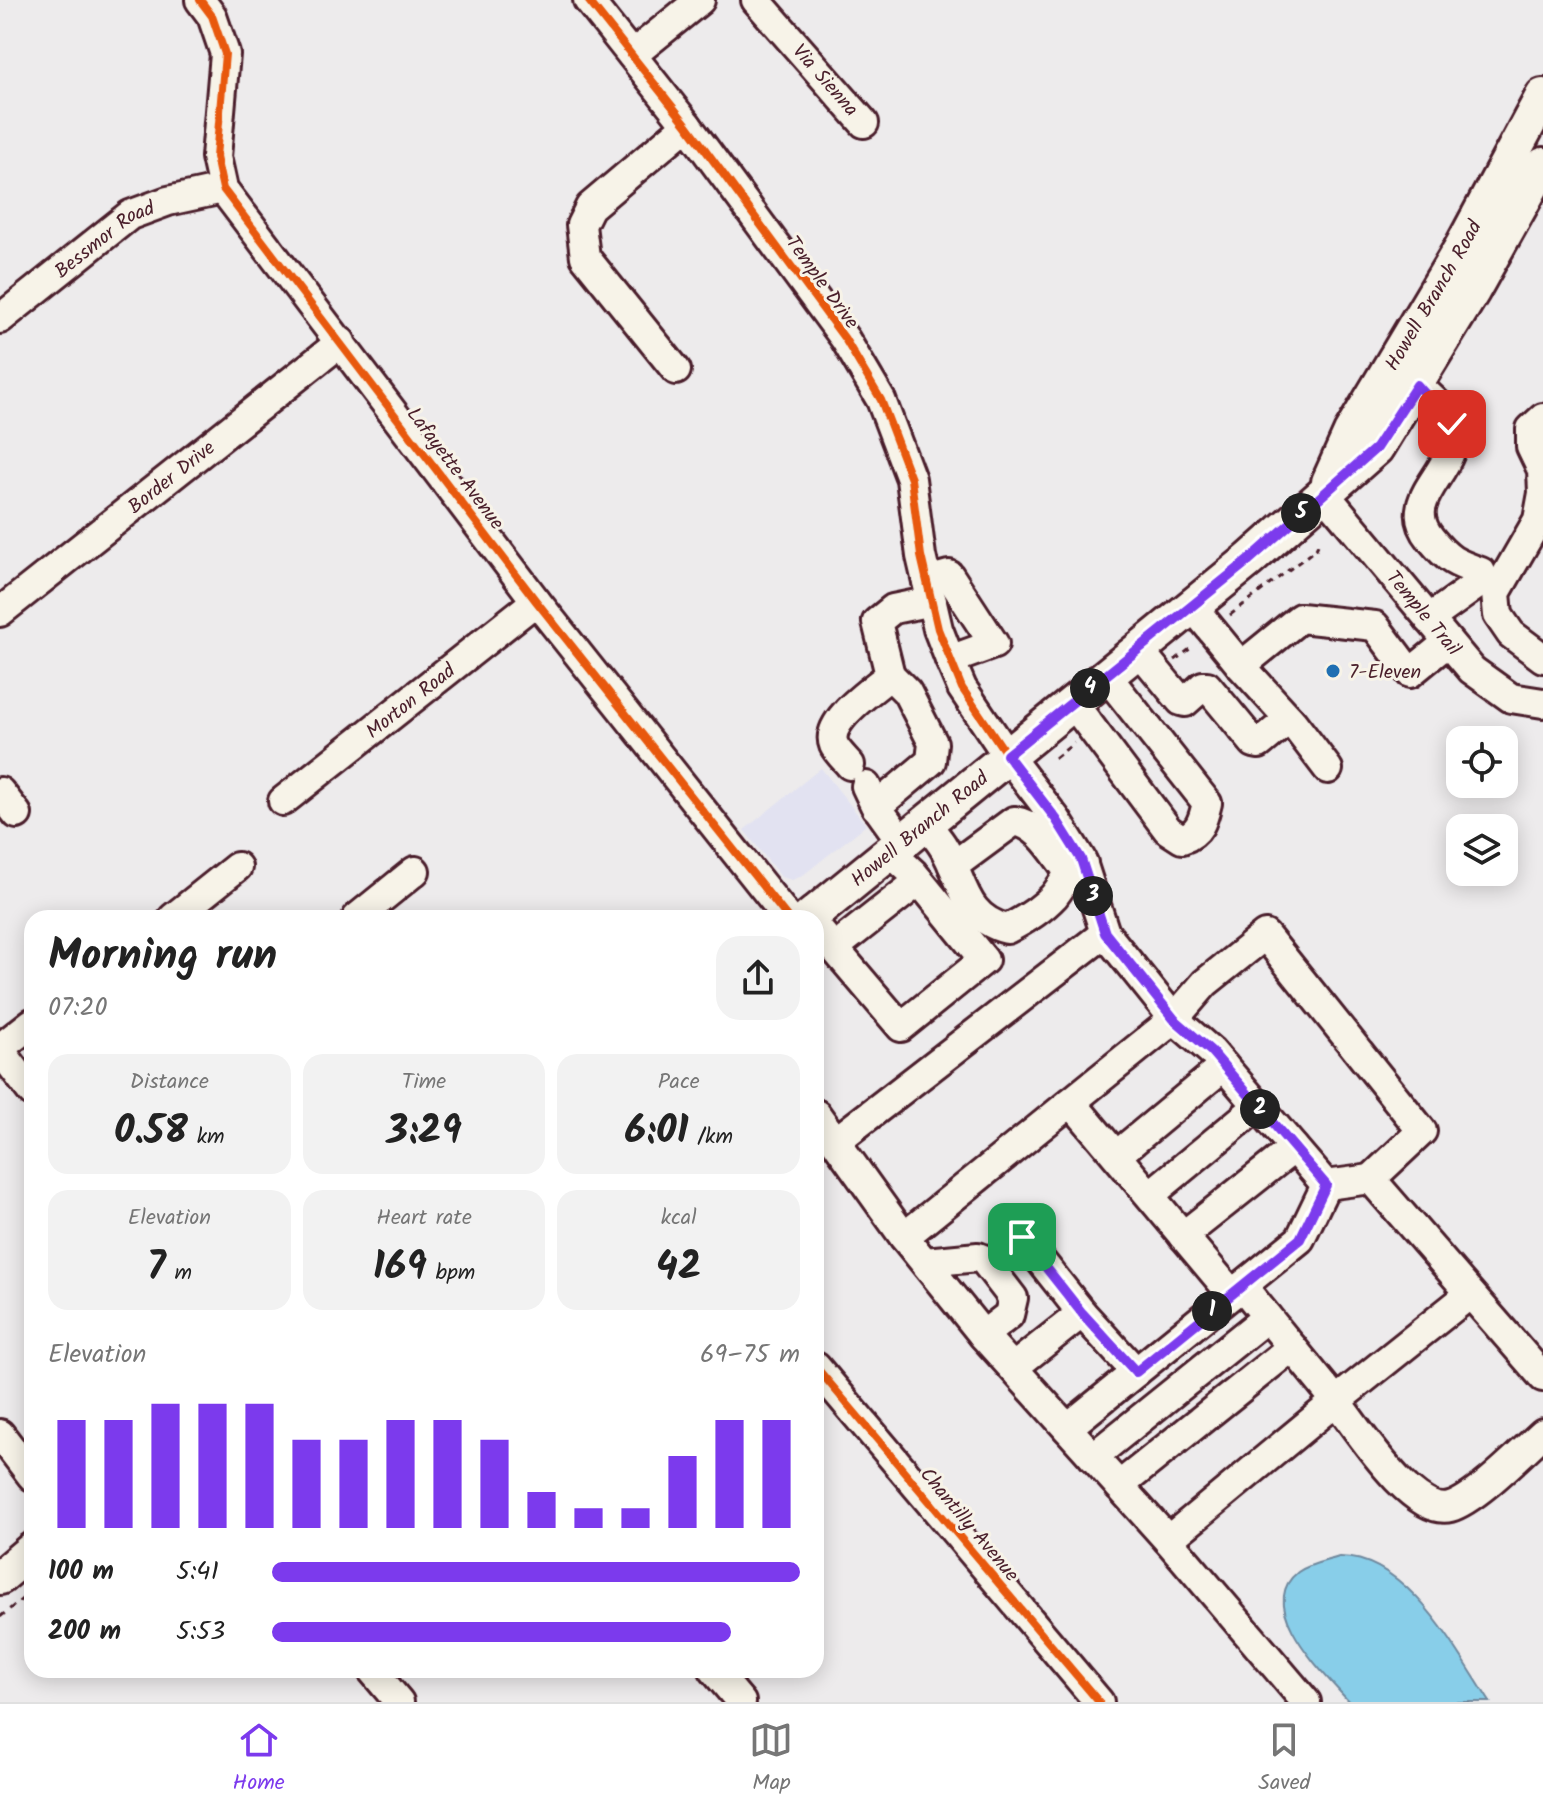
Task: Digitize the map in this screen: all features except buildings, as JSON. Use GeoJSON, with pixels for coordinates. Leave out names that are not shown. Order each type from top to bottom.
{"type":"FeatureCollection","features":[{"type":"Feature","properties":{"kind":"main road","name":"Howell Branch Road"},"geometry":{"type":"LineString","coordinates":[[1324,493],[1351,433],[1462,247],[1543,96]]}},
{"type":"Feature","properties":{"kind":"main road","name":"Howell Branch Road"},"geometry":{"type":"LineString","coordinates":[[819,910],[1106,675],[1152,658],[1192,606],[1376,448],[1417,385],[1543,165]]}},
{"type":"Feature","properties":{"kind":"main road"},"geometry":{"type":"LineString","coordinates":[[0,1577],[24,1557]]}},
{"type":"Feature","properties":{"kind":"street","name":"Lafayette Avenue"},"geometry":{"type":"LineString","coordinates":[[200,0],[212,16],[225,54],[216,157],[223,189],[536,601],[782,910]]}},
{"type":"Feature","properties":{"kind":"street","name":"Temple Drive"},"geometry":{"type":"LineString","coordinates":[[588,0],[687,125],[845,339],[881,400],[911,479],[930,591],[950,660],[962,688],[1007,755],[1056,819],[1055,859],[1105,933]]}},
{"type":"Feature","properties":{"kind":"street"},"geometry":{"type":"LineString","coordinates":[[632,55],[700,0]]}},
{"type":"Feature","properties":{"kind":"street","name":"Via Sienna"},"geometry":{"type":"LineString","coordinates":[[756,0],[864,123]]}},
{"type":"Feature","properties":{"kind":"street"},"geometry":{"type":"LineString","coordinates":[[676,370],[585,257],[581,225],[590,207],[687,125]]}},
{"type":"Feature","properties":{"kind":"street","name":"Bessmor Road"},"geometry":{"type":"LineString","coordinates":[[0,319],[130,215],[168,201],[223,189]]}},
{"type":"Feature","properties":{"kind":"street","name":"Border Drive"},"geometry":{"type":"LineString","coordinates":[[0,612],[341,342]]}},
{"type":"Feature","properties":{"kind":"street"},"geometry":{"type":"LineString","coordinates":[[1417,385],[1452,424],[1454,450],[1426,493],[1419,512],[1422,528],[1447,559],[1481,572],[1475,586],[1429,619]]}},
{"type":"Feature","properties":{"kind":"street"},"geometry":{"type":"LineString","coordinates":[[1543,418],[1531,429],[1531,447],[1542,470],[1543,493],[1538,520],[1496,593],[1498,615],[1511,634],[1543,658]]}},
{"type":"Feature","properties":{"kind":"street","name":"Temple Trail"},"geometry":{"type":"LineString","coordinates":[[1324,493],[1472,670],[1511,698],[1543,703]]}},
{"type":"Feature","properties":{"kind":"street"},"geometry":{"type":"LineString","coordinates":[[856,776],[931,761],[933,743],[907,692],[890,675],[877,622],[893,609],[930,591],[949,575],[994,644],[950,660]]}},
{"type":"Feature","properties":{"kind":"street","name":"Morton Road"},"geometry":{"type":"LineString","coordinates":[[283,801],[536,601]]}},
{"type":"Feature","properties":{"kind":"street"},"geometry":{"type":"LineString","coordinates":[[1192,606],[1328,769]]}},
{"type":"Feature","properties":{"kind":"street"},"geometry":{"type":"LineString","coordinates":[[1241,666],[1300,618],[1375,626],[1410,673],[1448,642]]}},
{"type":"Feature","properties":{"kind":"street"},"geometry":{"type":"LineString","coordinates":[[1152,658],[1181,701],[1185,702],[1207,686],[1254,743],[1259,744],[1289,719]]}},
{"type":"Feature","properties":{"kind":"street"},"geometry":{"type":"LineString","coordinates":[[890,675],[843,714],[832,732],[856,776],[905,839],[919,881],[984,960],[901,1027],[825,938],[919,881]]}},
{"type":"Feature","properties":{"kind":"street"},"geometry":{"type":"LineString","coordinates":[[1072,702],[1168,830],[1182,839],[1192,835],[1202,823],[1207,803],[1106,675]]}},
{"type":"Feature","properties":{"kind":"street"},"geometry":{"type":"LineString","coordinates":[[905,839],[944,848],[965,895],[983,920],[1007,929],[1025,920],[1054,895],[1055,859],[1025,822],[1014,821],[953,866]]}},
{"type":"Feature","properties":{"kind":"street"},"geometry":{"type":"LineString","coordinates":[[183,910],[237,867]]}},
{"type":"Feature","properties":{"kind":"street"},"geometry":{"type":"LineString","coordinates":[[367,910],[415,871]]}},
{"type":"Feature","properties":{"kind":"street"},"geometry":{"type":"LineString","coordinates":[[836,1141],[1105,933],[1174,1019],[1224,1066],[1326,1185]]}},
{"type":"Feature","properties":{"kind":"street"},"geometry":{"type":"LineString","coordinates":[[904,1237],[1174,1019],[1205,983],[1265,935],[1422,1131],[1371,1179],[1326,1185]]}},
{"type":"Feature","properties":{"kind":"street"},"geometry":{"type":"LineString","coordinates":[[24,1030],[0,1049],[24,1081]]}},
{"type":"Feature","properties":{"kind":"street"},"geometry":{"type":"LineString","coordinates":[[1117,1155],[1224,1066]]}},
{"type":"Feature","properties":{"kind":"street"},"geometry":{"type":"LineString","coordinates":[[1071,1102],[1183,1236],[1267,1317],[1386,1465],[1417,1498],[1427,1505],[1441,1508],[1453,1506],[1543,1433]]}},
{"type":"Feature","properties":{"kind":"street"},"geometry":{"type":"LineString","coordinates":[[1150,1195],[1258,1106]]}},
{"type":"Feature","properties":{"kind":"street"},"geometry":{"type":"LineString","coordinates":[[824,1125],[904,1237],[983,1335],[1168,1540],[1306,1702]]}},
{"type":"Feature","properties":{"kind":"street"},"geometry":{"type":"LineString","coordinates":[[1183,1236],[1294,1148]]}},
{"type":"Feature","properties":{"kind":"street"},"geometry":{"type":"LineString","coordinates":[[1371,1179],[1543,1377]]}},
{"type":"Feature","properties":{"kind":"street"},"geometry":{"type":"LineString","coordinates":[[1067,1428],[1300,1239],[1326,1185]]}},
{"type":"Feature","properties":{"kind":"street"},"geometry":{"type":"LineString","coordinates":[[1022,1237],[1082,1313],[1136,1372]]}},
{"type":"Feature","properties":{"kind":"street"},"geometry":{"type":"LineString","coordinates":[[925,1262],[983,1259],[1013,1298],[1009,1315],[983,1335]]}},
{"type":"Feature","properties":{"kind":"street"},"geometry":{"type":"LineString","coordinates":[[1168,1540],[1470,1294]]}},
{"type":"Feature","properties":{"kind":"street"},"geometry":{"type":"LineString","coordinates":[[1014,1367],[1082,1313]]}},
{"type":"Feature","properties":{"kind":"street"},"geometry":{"type":"LineString","coordinates":[[1093,1457],[1267,1317]]}},
{"type":"Feature","properties":{"kind":"street"},"geometry":{"type":"LineString","coordinates":[[1119,1486],[1292,1347]]}},
{"type":"Feature","properties":{"kind":"street","name":"Chantilly Avenue"},"geometry":{"type":"LineString","coordinates":[[824,1376],[1099,1702]]}},
{"type":"Feature","properties":{"kind":"street"},"geometry":{"type":"LineString","coordinates":[[0,1434],[24,1466]]}},
{"type":"Feature","properties":{"kind":"street"},"geometry":{"type":"LineString","coordinates":[[379,1678],[399,1702]]}},
{"type":"Feature","properties":{"kind":"street"},"geometry":{"type":"LineString","coordinates":[[721,1678],[741,1702]]}},
{"type":"Feature","properties":{"kind":"path"},"geometry":{"type":"LineString","coordinates":[[1230,615],[1318,545]]}},
{"type":"Feature","properties":{"kind":"path"},"geometry":{"type":"LineString","coordinates":[[1152,658],[1194,646]]}},
{"type":"Feature","properties":{"kind":"path"},"geometry":{"type":"LineString","coordinates":[[1055,758],[1075,742]]}},
{"type":"Feature","properties":{"kind":"path"},"geometry":{"type":"LineString","coordinates":[[0,1617],[24,1598]]}},
{"type":"Feature","properties":{"kind":"shaded area"},"geometry":{"type":"Polygon","coordinates":[[[821,768],[866,825],[802,876],[792,880],[781,877],[744,830],[821,768]]]}},
{"type":"Feature","properties":{"kind":"water"},"geometry":{"type":"Polygon","coordinates":[[[1339,1557],[1364,1561],[1387,1572],[1408,1589],[1446,1634],[1490,1702],[1349,1702],[1298,1640],[1288,1621],[1284,1603],[1286,1587],[1298,1572],[1339,1557]]]}},
{"type":"Feature","properties":{"kind":"cycle path"},"geometry":{"type":"LineString","coordinates":[[200,0],[212,16],[225,54],[216,157],[223,189],[536,601],[782,910]]}},
{"type":"Feature","properties":{"kind":"cycle path"},"geometry":{"type":"LineString","coordinates":[[588,0],[687,125],[845,339],[881,400],[911,479],[921,556],[938,629],[962,688],[1007,755]]}},
{"type":"Feature","properties":{"kind":"cycle path"},"geometry":{"type":"LineString","coordinates":[[824,1376],[1099,1702]]}},
{"type":"Feature","properties":{"kind":"place","name":"7-Eleven"},"geometry":{"type":"Point","coordinates":[1333,671]}},
{"type":"Feature","properties":{"kind":"route"},"geometry":{"type":"LineString","coordinates":[[1022,1237],[1082,1313],[1136,1372],[1300,1239],[1326,1185],[1211,1051],[1174,1019],[1105,933],[1081,859],[1056,819],[1007,755],[1249,560],[1376,448],[1417,385],[1452,424]]}}]}
